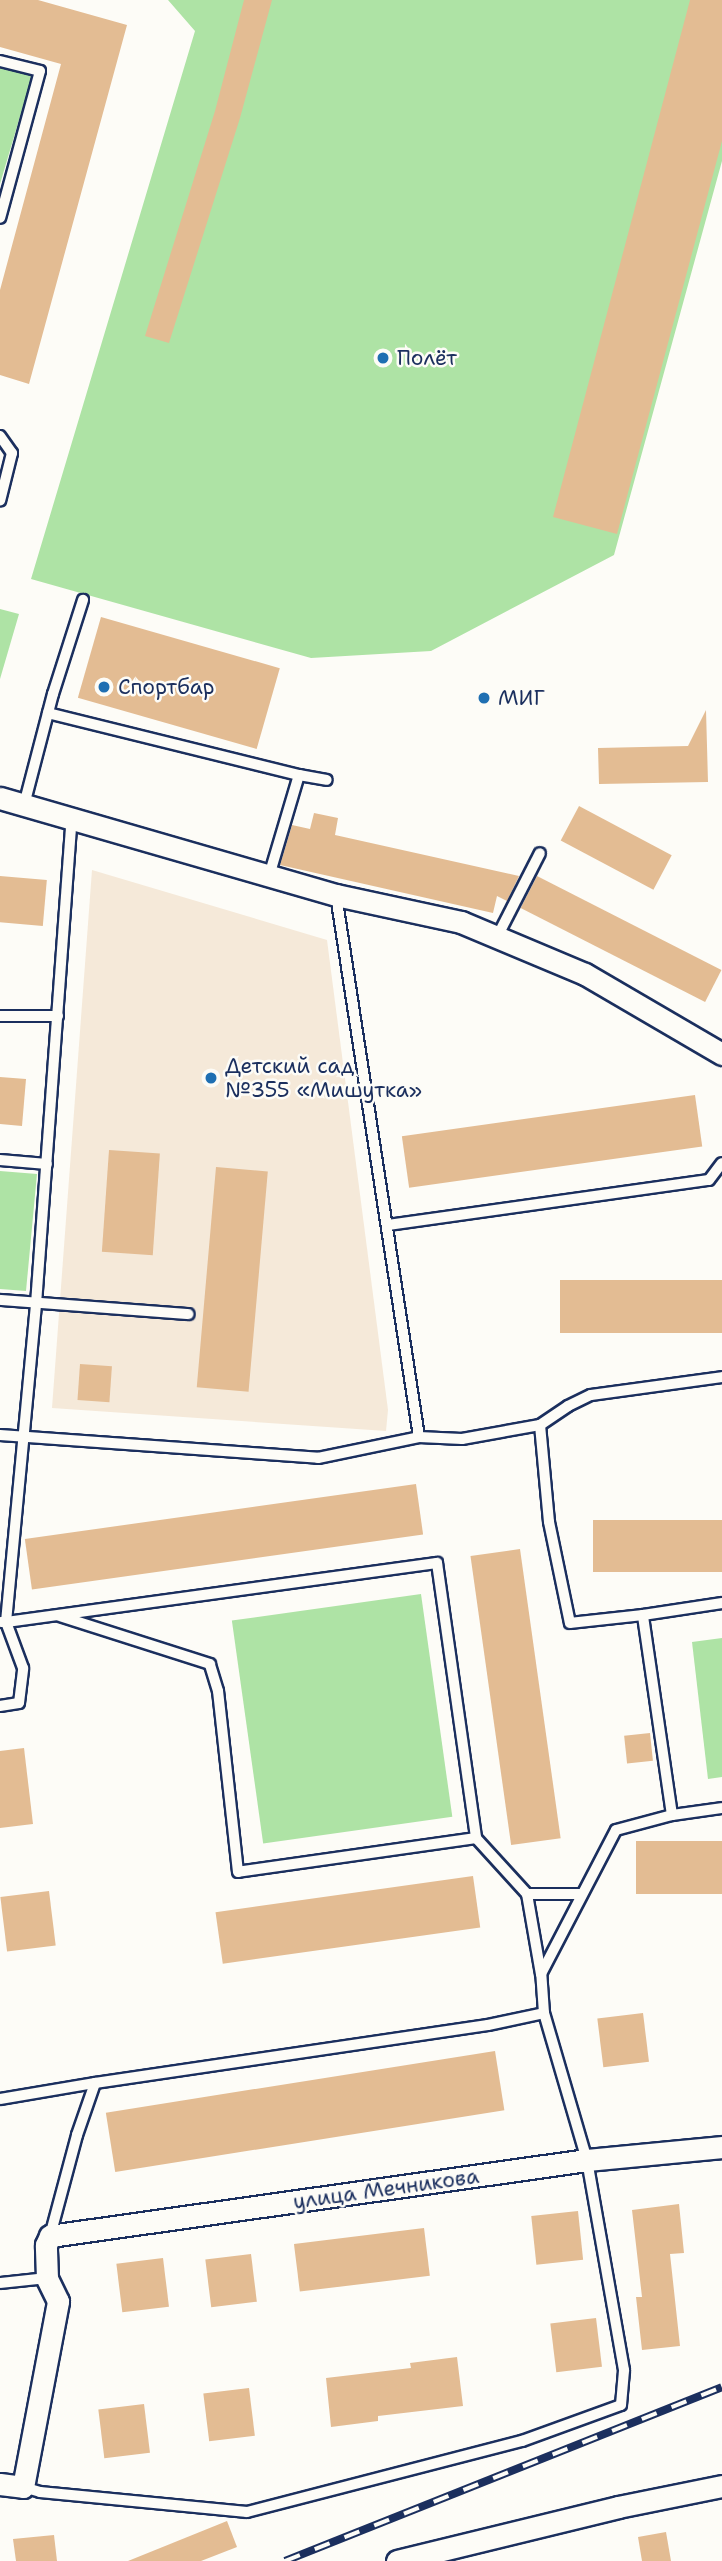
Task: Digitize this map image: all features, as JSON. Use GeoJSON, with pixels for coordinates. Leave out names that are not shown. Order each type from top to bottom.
{"type":"FeatureCollection","features":[{"type":"Feature","properties":{"kind":"street"},"geometry":{"type":"LineString","coordinates":[[0,798],[336,895],[461,922],[585,974],[722,1054]]}},
{"type":"Feature","properties":{"kind":"street","name":"улица Мечникова"},"geometry":{"type":"LineString","coordinates":[[50,2236],[587,2160],[722,2147]]}},
{"type":"Feature","properties":{"kind":"street"},"geometry":{"type":"LineString","coordinates":[[0,2484],[23,2487],[58,2301],[47,2278],[46,2245],[50,2236]]}},
{"type":"Feature","properties":{"kind":"street"},"geometry":{"type":"LineString","coordinates":[[397,2561],[618,2507],[722,2486]]}},
{"type":"Feature","properties":{"kind":"lane"},"geometry":{"type":"LineString","coordinates":[[0,61],[40,71],[0,218]]}},
{"type":"Feature","properties":{"kind":"lane"},"geometry":{"type":"LineString","coordinates":[[0,436],[12,453],[0,501]]}},
{"type":"Feature","properties":{"kind":"lane"},"geometry":{"type":"LineString","coordinates":[[24,805],[48,713],[83,600]]}},
{"type":"Feature","properties":{"kind":"lane"},"geometry":{"type":"LineString","coordinates":[[48,713],[327,780]]}},
{"type":"Feature","properties":{"kind":"lane"},"geometry":{"type":"LineString","coordinates":[[269,876],[299,775]]}},
{"type":"Feature","properties":{"kind":"lane"},"geometry":{"type":"LineString","coordinates":[[0,1706],[19,1703],[23,1668],[3,1622],[36,1304],[72,819]]}},
{"type":"Feature","properties":{"kind":"lane"},"geometry":{"type":"LineString","coordinates":[[497,937],[540,853]]}},
{"type":"Feature","properties":{"kind":"lane"},"geometry":{"type":"LineString","coordinates":[[336,895],[419,1437]]}},
{"type":"Feature","properties":{"kind":"lane"},"geometry":{"type":"LineString","coordinates":[[0,1016],[58,1016]]}},
{"type":"Feature","properties":{"kind":"lane"},"geometry":{"type":"LineString","coordinates":[[0,1160],[47,1164]]}},
{"type":"Feature","properties":{"kind":"lane"},"geometry":{"type":"LineString","coordinates":[[387,1226],[709,1180],[722,1163]]}},
{"type":"Feature","properties":{"kind":"lane"},"geometry":{"type":"LineString","coordinates":[[0,1300],[188,1314]]}},
{"type":"Feature","properties":{"kind":"lane"},"geometry":{"type":"LineString","coordinates":[[0,1435],[318,1458],[389,1446],[419,1437],[462,1438],[540,1425],[568,1406],[591,1395],[722,1377]]}},
{"type":"Feature","properties":{"kind":"lane"},"geometry":{"type":"LineString","coordinates":[[540,1425],[549,1522],[569,1623],[722,1603]]}},
{"type":"Feature","properties":{"kind":"lane"},"geometry":{"type":"LineString","coordinates":[[3,1622],[437,1563],[476,1839],[527,1894],[541,1974],[544,2012],[587,2160],[624,2370],[621,2406],[523,2441],[247,2512],[40,2492],[23,2487]]}},
{"type":"Feature","properties":{"kind":"lane"},"geometry":{"type":"LineString","coordinates":[[643,1615],[672,1815]]}},
{"type":"Feature","properties":{"kind":"lane"},"geometry":{"type":"LineString","coordinates":[[61,1616],[211,1664],[218,1691],[238,1872],[476,1839]]}},
{"type":"Feature","properties":{"kind":"lane"},"geometry":{"type":"LineString","coordinates":[[541,1974],[616,1830],[672,1815],[722,1808]]}},
{"type":"Feature","properties":{"kind":"lane"},"geometry":{"type":"LineString","coordinates":[[527,1894],[581,1894]]}},
{"type":"Feature","properties":{"kind":"lane"},"geometry":{"type":"LineString","coordinates":[[0,2099],[488,2025],[544,2012]]}},
{"type":"Feature","properties":{"kind":"lane"},"geometry":{"type":"LineString","coordinates":[[50,2236],[77,2135],[95,2083]]}},
{"type":"Feature","properties":{"kind":"lane"},"geometry":{"type":"LineString","coordinates":[[0,2283],[47,2278]]}},
{"type":"Feature","properties":{"kind":"shaded area","name":"Детский сад №355 «Мишутка»"},"geometry":{"type":"Polygon","coordinates":[[[92,870],[327,940],[388,1410],[386,1431],[52,1408],[92,870]]]}},
{"type":"Feature","properties":{"kind":"green space","name":"Полёт"},"geometry":{"type":"Polygon","coordinates":[[[168,0],[722,0],[722,161],[614,555],[431,651],[311,658],[31,579],[195,31],[168,0]]]}},
{"type":"Feature","properties":{"kind":"green space"},"geometry":{"type":"Polygon","coordinates":[[[0,67],[32,76],[0,184],[0,67]]]}},
{"type":"Feature","properties":{"kind":"green space"},"geometry":{"type":"Polygon","coordinates":[[[0,609],[19,614],[0,679],[0,609]]]}},
{"type":"Feature","properties":{"kind":"green space"},"geometry":{"type":"Polygon","coordinates":[[[0,1171],[37,1174],[26,1291],[0,1289],[0,1171]]]}},
{"type":"Feature","properties":{"kind":"green space"},"geometry":{"type":"Polygon","coordinates":[[[421,1594],[452,1817],[263,1843],[232,1621],[421,1594]]]}},
{"type":"Feature","properties":{"kind":"green space"},"geometry":{"type":"Polygon","coordinates":[[[722,1638],[722,1777],[708,1779],[692,1642],[722,1638]]]}},
{"type":"Feature","properties":{"kind":"building"},"geometry":{"type":"Polygon","coordinates":[[[0,0],[38,0],[127,25],[29,384],[0,375],[0,290],[61,64],[0,47],[0,0]]]}},
{"type":"Feature","properties":{"kind":"building"},"geometry":{"type":"Polygon","coordinates":[[[244,0],[272,0],[240,118],[169,343],[145,336],[215,111],[244,0]]]}},
{"type":"Feature","properties":{"kind":"building"},"geometry":{"type":"Polygon","coordinates":[[[690,0],[722,0],[722,141],[617,534],[553,517],[690,0]]]}},
{"type":"Feature","properties":{"kind":"building"},"geometry":{"type":"Polygon","coordinates":[[[101,617],[280,668],[257,749],[78,698],[101,617]]]}},
{"type":"Feature","properties":{"kind":"building"},"geometry":{"type":"Polygon","coordinates":[[[706,710],[708,782],[599,784],[598,748],[688,746],[706,710]]]}},
{"type":"Feature","properties":{"kind":"building"},"geometry":{"type":"Polygon","coordinates":[[[579,806],[672,855],[653,890],[561,840],[579,806]]]}},
{"type":"Feature","properties":{"kind":"building"},"geometry":{"type":"Polygon","coordinates":[[[314,813],[338,818],[335,835],[519,876],[507,901],[497,896],[493,913],[280,865],[292,825],[310,829],[314,813]]]}},
{"type":"Feature","properties":{"kind":"building"},"geometry":{"type":"Polygon","coordinates":[[[0,876],[47,880],[43,926],[0,922],[0,876]]]}},
{"type":"Feature","properties":{"kind":"building"},"geometry":{"type":"Polygon","coordinates":[[[537,876],[721,970],[705,1002],[521,908],[537,876]]]}},
{"type":"Feature","properties":{"kind":"building"},"geometry":{"type":"Polygon","coordinates":[[[0,1077],[26,1079],[22,1126],[0,1124],[0,1077]]]}},
{"type":"Feature","properties":{"kind":"building"},"geometry":{"type":"Polygon","coordinates":[[[695,1095],[702,1146],[409,1188],[402,1136],[695,1095]]]}},
{"type":"Feature","properties":{"kind":"building"},"geometry":{"type":"Polygon","coordinates":[[[109,1150],[160,1154],[153,1255],[102,1252],[109,1150]]]}},
{"type":"Feature","properties":{"kind":"building"},"geometry":{"type":"Polygon","coordinates":[[[216,1167],[268,1172],[249,1392],[197,1387],[216,1167]]]}},
{"type":"Feature","properties":{"kind":"building"},"geometry":{"type":"Polygon","coordinates":[[[560,1280],[722,1280],[722,1333],[560,1333],[560,1280]]]}},
{"type":"Feature","properties":{"kind":"building"},"geometry":{"type":"Polygon","coordinates":[[[80,1364],[112,1366],[109,1402],[77,1400],[80,1364]]]}},
{"type":"Feature","properties":{"kind":"building"},"geometry":{"type":"Polygon","coordinates":[[[416,1484],[423,1535],[32,1589],[25,1539],[416,1484]]]}},
{"type":"Feature","properties":{"kind":"building"},"geometry":{"type":"Polygon","coordinates":[[[593,1520],[722,1520],[722,1572],[593,1572],[593,1520]]]}},
{"type":"Feature","properties":{"kind":"building"},"geometry":{"type":"Polygon","coordinates":[[[520,1549],[561,1838],[511,1845],[470,1556],[520,1549]]]}},
{"type":"Feature","properties":{"kind":"building"},"geometry":{"type":"Polygon","coordinates":[[[650,1733],[653,1761],[627,1764],[624,1736],[650,1733]]]}},
{"type":"Feature","properties":{"kind":"building"},"geometry":{"type":"Polygon","coordinates":[[[24,1748],[33,1824],[0,1828],[0,1751],[24,1748]]]}},
{"type":"Feature","properties":{"kind":"building"},"geometry":{"type":"Polygon","coordinates":[[[636,1841],[722,1841],[722,1894],[636,1894],[636,1841]]]}},
{"type":"Feature","properties":{"kind":"building"},"geometry":{"type":"Polygon","coordinates":[[[473,1876],[480,1927],[223,1964],[216,1912],[473,1876]]]}},
{"type":"Feature","properties":{"kind":"building"},"geometry":{"type":"Polygon","coordinates":[[[49,1891],[56,1946],[7,1952],[0,1897],[49,1891]]]}},
{"type":"Feature","properties":{"kind":"building"},"geometry":{"type":"Polygon","coordinates":[[[643,2013],[649,2062],[603,2067],[597,2019],[643,2013]]]}},
{"type":"Feature","properties":{"kind":"building"},"geometry":{"type":"Polygon","coordinates":[[[495,2051],[504,2110],[115,2172],[106,2113],[495,2051]]]}},
{"type":"Feature","properties":{"kind":"building"},"geometry":{"type":"Polygon","coordinates":[[[679,2204],[684,2253],[670,2254],[680,2346],[642,2350],[636,2297],[642,2297],[632,2210],[679,2204]]]}},
{"type":"Feature","properties":{"kind":"building"},"geometry":{"type":"Polygon","coordinates":[[[578,2211],[583,2260],[536,2265],[531,2216],[578,2211]]]}},
{"type":"Feature","properties":{"kind":"building"},"geometry":{"type":"Polygon","coordinates":[[[424,2228],[430,2276],[300,2292],[294,2244],[424,2228]]]}},
{"type":"Feature","properties":{"kind":"building"},"geometry":{"type":"Polygon","coordinates":[[[251,2254],[257,2302],[211,2307],[205,2260],[251,2254]]]}},
{"type":"Feature","properties":{"kind":"building"},"geometry":{"type":"Polygon","coordinates":[[[163,2258],[169,2307],[122,2312],[116,2264],[163,2258]]]}},
{"type":"Feature","properties":{"kind":"building"},"geometry":{"type":"Polygon","coordinates":[[[596,2318],[602,2367],[556,2372],[550,2324],[596,2318]]]}},
{"type":"Feature","properties":{"kind":"building"},"geometry":{"type":"Polygon","coordinates":[[[457,2357],[463,2406],[378,2416],[378,2421],[331,2427],[326,2378],[411,2368],[410,2363],[457,2357]]]}},
{"type":"Feature","properties":{"kind":"building"},"geometry":{"type":"Polygon","coordinates":[[[249,2388],[255,2436],[209,2441],[203,2394],[249,2388]]]}},
{"type":"Feature","properties":{"kind":"building"},"geometry":{"type":"Polygon","coordinates":[[[144,2404],[150,2453],[104,2458],[98,2410],[144,2404]]]}},
{"type":"Feature","properties":{"kind":"building"},"geometry":{"type":"Polygon","coordinates":[[[227,2521],[237,2547],[201,2561],[128,2561],[227,2521]]]}},
{"type":"Feature","properties":{"kind":"building"},"geometry":{"type":"Polygon","coordinates":[[[666,2532],[671,2561],[642,2561],[638,2537],[666,2532]]]}},
{"type":"Feature","properties":{"kind":"building"},"geometry":{"type":"Polygon","coordinates":[[[54,2535],[57,2561],[16,2561],[13,2539],[54,2535]]]}},
{"type":"Feature","properties":{"kind":"railway"},"geometry":{"type":"LineString","coordinates":[[285,2561],[722,2387]]}},
{"type":"Feature","properties":{"kind":"place","name":"Полёт"},"geometry":{"type":"Point","coordinates":[383,358]}},
{"type":"Feature","properties":{"kind":"place","name":"Спортбар"},"geometry":{"type":"Point","coordinates":[104,687]}},
{"type":"Feature","properties":{"kind":"place","name":"МИГ"},"geometry":{"type":"Point","coordinates":[484,698]}},
{"type":"Feature","properties":{"kind":"place","name":"Детский сад №355 «Мишутка»"},"geometry":{"type":"Point","coordinates":[211,1078]}}]}
